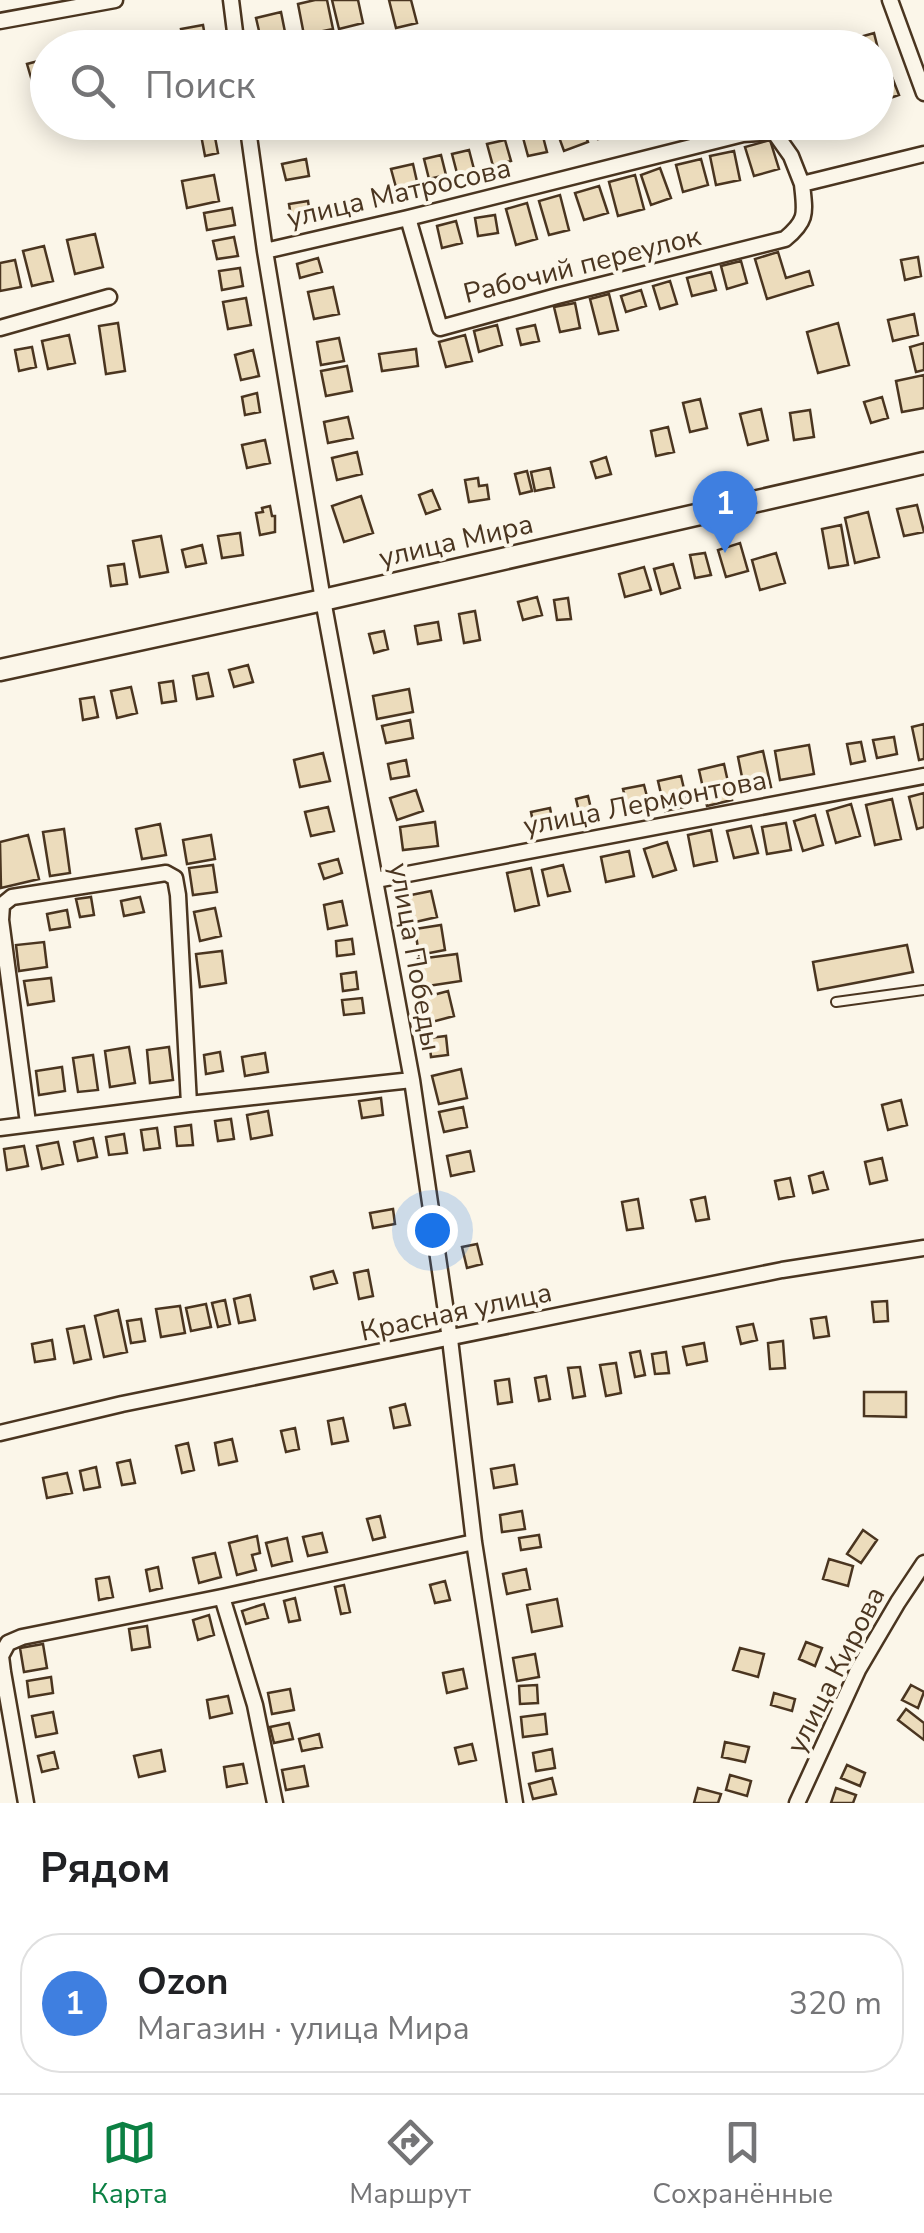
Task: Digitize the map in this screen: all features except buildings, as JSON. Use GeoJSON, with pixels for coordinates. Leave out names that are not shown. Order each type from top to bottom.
{"type":"FeatureCollection","features":[{"type":"Feature","properties":{"kind":"main road","name":"улица Мира"},"geometry":{"type":"LineString","coordinates":[[0,670],[924,463]]}},
{"type":"Feature","properties":{"kind":"street"},"geometry":{"type":"LineString","coordinates":[[0,21],[115,0]]}},
{"type":"Feature","properties":{"kind":"street"},"geometry":{"type":"LineString","coordinates":[[230,0],[234,30]]}},
{"type":"Feature","properties":{"kind":"street"},"geometry":{"type":"LineString","coordinates":[[890,0],[924,93]]}},
{"type":"Feature","properties":{"kind":"street","name":"улица Победы"},"geometry":{"type":"LineString","coordinates":[[249,140],[322,600],[412,1080],[450,1339],[474,1542],[516,1803]]}},
{"type":"Feature","properties":{"kind":"street","name":"улица Матросова"},"geometry":{"type":"LineString","coordinates":[[264,251],[719,140]]}},
{"type":"Feature","properties":{"kind":"street","name":"улица Матросова"},"geometry":{"type":"LineString","coordinates":[[780,140],[802,184]]}},
{"type":"Feature","properties":{"kind":"street"},"geometry":{"type":"LineString","coordinates":[[802,184],[924,154]]}},
{"type":"Feature","properties":{"kind":"street","name":"Рабочий переулок"},"geometry":{"type":"LineString","coordinates":[[408,218],[440,328],[785,240],[800,226],[804,210],[802,184]]}},
{"type":"Feature","properties":{"kind":"street"},"geometry":{"type":"LineString","coordinates":[[0,328],[109,297]]}},
{"type":"Feature","properties":{"kind":"street","name":"улица Лермонтова"},"geometry":{"type":"LineString","coordinates":[[376,880],[924,776]]}},
{"type":"Feature","properties":{"kind":"street"},"geometry":{"type":"LineString","coordinates":[[28,1123],[2,904],[12,897],[166,873],[175,878],[178,894],[189,1104]]}},
{"type":"Feature","properties":{"kind":"street"},"geometry":{"type":"LineString","coordinates":[[0,1128],[412,1080]]}},
{"type":"Feature","properties":{"kind":"street","name":"Красная улица"},"geometry":{"type":"LineString","coordinates":[[0,1432],[782,1270],[924,1248]]}},
{"type":"Feature","properties":{"kind":"street"},"geometry":{"type":"LineString","coordinates":[[26,1803],[2,1672],[1,1656],[8,1643],[474,1542]]}},
{"type":"Feature","properties":{"kind":"street","name":"улица Кирова"},"geometry":{"type":"LineString","coordinates":[[797,1803],[858,1670],[924,1562]]}},
{"type":"Feature","properties":{"kind":"street"},"geometry":{"type":"LineString","coordinates":[[222,1597],[255,1705],[275,1803]]}},
{"type":"Feature","properties":{"kind":"lane"},"geometry":{"type":"LineString","coordinates":[[836,1002],[924,990]]}},
{"type":"Feature","properties":{"kind":"place","name":"Ozon"},"geometry":{"type":"Point","coordinates":[725,553]}}]}
